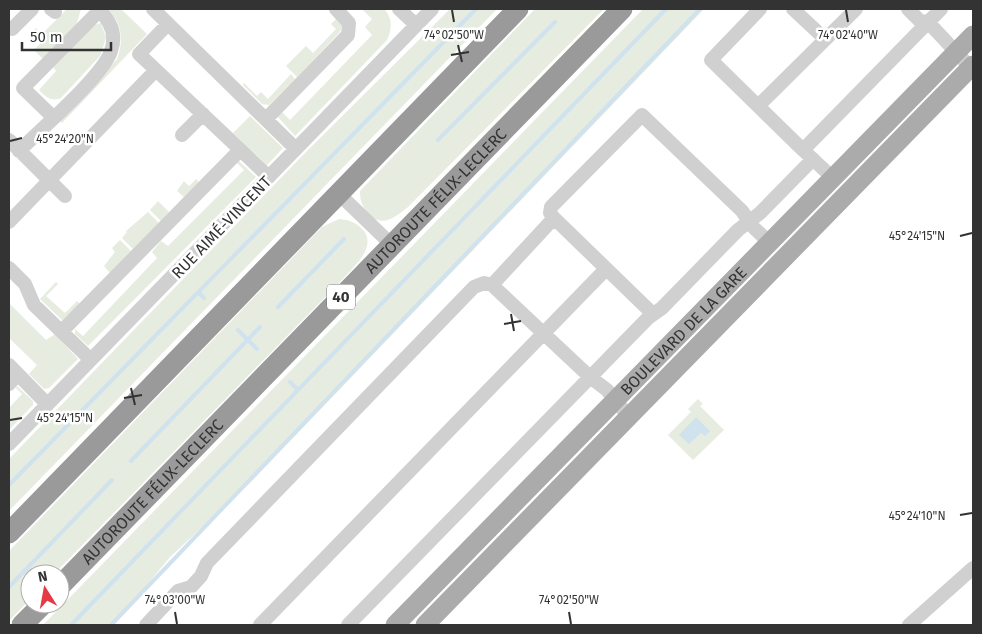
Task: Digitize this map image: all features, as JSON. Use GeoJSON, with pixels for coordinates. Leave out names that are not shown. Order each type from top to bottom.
{"type":"FeatureCollection","features":[{"type":"Feature","properties":{"kind":"highway"},"geometry":{"type":"LineString","coordinates":[[9,533],[518,9]]}},
{"type":"Feature","properties":{"kind":"highway","name":"AUTOROUTE FÉLIX-LECLERC"},"geometry":{"type":"LineString","coordinates":[[70,576],[622,9]]}},
{"type":"Feature","properties":{"kind":"highway"},"geometry":{"type":"LineString","coordinates":[[22,625],[33,614]]}},
{"type":"Feature","properties":{"kind":"main road","name":"BOULEVARD DE LA GARE"},"geometry":{"type":"LineString","coordinates":[[395,625],[973,35]]}},
{"type":"Feature","properties":{"kind":"main road","name":"BOULEVARD DE LA GARE"},"geometry":{"type":"LineString","coordinates":[[425,625],[972,66]]}},
{"type":"Feature","properties":{"kind":"street"},"geometry":{"type":"LineString","coordinates":[[12,29],[32,9]]}},
{"type":"Feature","properties":{"kind":"street"},"geometry":{"type":"LineString","coordinates":[[153,9],[296,149]]}},
{"type":"Feature","properties":{"kind":"street"},"geometry":{"type":"LineString","coordinates":[[266,119],[348,35],[349,23],[336,9]]}},
{"type":"Feature","properties":{"kind":"street"},"geometry":{"type":"LineString","coordinates":[[399,9],[416,26]]}},
{"type":"Feature","properties":{"kind":"street","name":"RUE AIMÉ-VINCENT"},"geometry":{"type":"LineString","coordinates":[[9,444],[432,9]]}},
{"type":"Feature","properties":{"kind":"street"},"geometry":{"type":"LineString","coordinates":[[760,9],[711,60],[833,178]]}},
{"type":"Feature","properties":{"kind":"street"},"geometry":{"type":"LineString","coordinates":[[793,9],[824,38]]}},
{"type":"Feature","properties":{"kind":"street"},"geometry":{"type":"LineString","coordinates":[[758,106],[824,38],[835,31],[856,9]]}},
{"type":"Feature","properties":{"kind":"street"},"geometry":{"type":"LineString","coordinates":[[908,9],[920,21],[928,22],[972,66]]}},
{"type":"Feature","properties":{"kind":"street"},"geometry":{"type":"LineString","coordinates":[[348,625],[653,314],[662,308],[738,230],[762,212],[808,154],[941,9]]}},
{"type":"Feature","properties":{"kind":"street"},"geometry":{"type":"LineString","coordinates":[[19,151],[97,74],[111,50],[113,34],[111,26],[99,10],[20,86],[53,117]]}},
{"type":"Feature","properties":{"kind":"street"},"geometry":{"type":"LineString","coordinates":[[168,24],[139,54],[269,177]]}},
{"type":"Feature","properties":{"kind":"street"},"geometry":{"type":"LineString","coordinates":[[9,222],[156,70]]}},
{"type":"Feature","properties":{"kind":"street"},"geometry":{"type":"LineString","coordinates":[[182,135],[202,114]]}},
{"type":"Feature","properties":{"kind":"street"},"geometry":{"type":"LineString","coordinates":[[653,314],[554,218],[550,210],[553,204],[642,115],[770,243]]}},
{"type":"Feature","properties":{"kind":"street"},"geometry":{"type":"LineString","coordinates":[[9,140],[65,196]]}},
{"type":"Feature","properties":{"kind":"street"},"geometry":{"type":"LineString","coordinates":[[62,331],[240,150]]}},
{"type":"Feature","properties":{"kind":"street"},"geometry":{"type":"LineString","coordinates":[[338,193],[392,245]]}},
{"type":"Feature","properties":{"kind":"street"},"geometry":{"type":"LineString","coordinates":[[492,285],[554,218]]}},
{"type":"Feature","properties":{"kind":"street"},"geometry":{"type":"LineString","coordinates":[[9,268],[24,284],[34,304],[91,360]]}},
{"type":"Feature","properties":{"kind":"street"},"geometry":{"type":"LineString","coordinates":[[260,625],[606,269]]}},
{"type":"Feature","properties":{"kind":"street"},"geometry":{"type":"LineString","coordinates":[[146,625],[178,591],[191,587],[201,576],[207,563],[474,287],[484,283],[492,285],[590,377],[602,385],[629,417]]}},
{"type":"Feature","properties":{"kind":"street"},"geometry":{"type":"LineString","coordinates":[[12,374],[47,404]]}},
{"type":"Feature","properties":{"kind":"street"},"geometry":{"type":"LineString","coordinates":[[909,625],[973,568]]}},
{"type":"Feature","properties":{"kind":"shaded area"},"geometry":{"type":"Polygon","coordinates":[[[67,9],[81,9],[76,26],[47,58],[42,58],[34,50],[41,43],[35,37],[34,31],[36,28],[42,34],[67,9]]]}},
{"type":"Feature","properties":{"kind":"shaded area"},"geometry":{"type":"Polygon","coordinates":[[[108,9],[121,9],[147,34],[62,123],[60,121],[117,59],[121,46],[119,26],[108,9]]]}},
{"type":"Feature","properties":{"kind":"shaded area"},"geometry":{"type":"Polygon","coordinates":[[[362,9],[384,9],[387,12],[391,24],[387,40],[295,136],[278,117],[282,112],[290,120],[372,35],[365,27],[372,19],[362,9]]]}},
{"type":"Feature","properties":{"kind":"shaded area"},"geometry":{"type":"Polygon","coordinates":[[[450,9],[497,9],[9,511],[9,459],[307,151],[450,9]]]}},
{"type":"Feature","properties":{"kind":"shaded area"},"geometry":{"type":"Polygon","coordinates":[[[535,9],[604,9],[408,207],[388,220],[383,221],[373,218],[363,206],[360,191],[535,9]]]}},
{"type":"Feature","properties":{"kind":"shaded area"},"geometry":{"type":"Polygon","coordinates":[[[643,9],[704,9],[251,482],[170,557],[114,625],[43,625],[54,614],[70,614],[70,597],[643,9]]]}},
{"type":"Feature","properties":{"kind":"shaded area"},"geometry":{"type":"Polygon","coordinates":[[[336,19],[342,25],[340,32],[297,77],[286,66],[306,46],[313,53],[336,29],[331,24],[336,19]]]}},
{"type":"Feature","properties":{"kind":"shaded area"},"geometry":{"type":"Polygon","coordinates":[[[101,23],[106,38],[100,56],[61,98],[51,99],[46,97],[39,90],[56,71],[53,67],[94,25],[101,23]]]}},
{"type":"Feature","properties":{"kind":"shaded area"},"geometry":{"type":"Polygon","coordinates":[[[291,74],[295,79],[269,105],[262,104],[243,85],[244,83],[257,96],[261,92],[268,99],[291,74]]]}},
{"type":"Feature","properties":{"kind":"shaded area"},"geometry":{"type":"Polygon","coordinates":[[[250,116],[283,148],[267,165],[233,133],[250,116]]]}},
{"type":"Feature","properties":{"kind":"shaded area"},"geometry":{"type":"Polygon","coordinates":[[[239,161],[256,177],[88,346],[75,334],[75,329],[83,336],[157,258],[152,252],[161,241],[168,246],[244,170],[236,162],[239,161]]]}},
{"type":"Feature","properties":{"kind":"shaded area"},"geometry":{"type":"Polygon","coordinates":[[[196,179],[199,182],[184,197],[177,191],[184,181],[189,186],[196,179]]]}},
{"type":"Feature","properties":{"kind":"shaded area"},"geometry":{"type":"Polygon","coordinates":[[[158,201],[169,212],[161,221],[150,210],[158,201]]]}},
{"type":"Feature","properties":{"kind":"shaded area"},"geometry":{"type":"Polygon","coordinates":[[[148,212],[159,223],[133,249],[122,238],[126,231],[148,212]]]}},
{"type":"Feature","properties":{"kind":"shaded area"},"geometry":{"type":"Polygon","coordinates":[[[339,219],[355,223],[363,230],[367,237],[366,250],[362,257],[342,280],[64,564],[20,564],[20,609],[9,621],[9,551],[322,227],[339,219]]]}},
{"type":"Feature","properties":{"kind":"shaded area"},"geometry":{"type":"Polygon","coordinates":[[[120,240],[131,251],[110,273],[104,266],[115,252],[112,248],[120,240]]]}},
{"type":"Feature","properties":{"kind":"shaded area"},"geometry":{"type":"Polygon","coordinates":[[[56,282],[58,284],[46,296],[65,313],[77,301],[80,304],[63,321],[40,299],[56,282]]]}},
{"type":"Feature","properties":{"kind":"shaded area"},"geometry":{"type":"Polygon","coordinates":[[[9,303],[46,340],[55,334],[78,359],[49,388],[44,389],[29,374],[37,365],[9,338],[9,303]]]}},
{"type":"Feature","properties":{"kind":"shaded area"},"geometry":{"type":"Polygon","coordinates":[[[17,386],[33,401],[33,405],[9,430],[9,408],[22,394],[16,388],[17,386]]]}},
{"type":"Feature","properties":{"kind":"shaded area"},"geometry":{"type":"Polygon","coordinates":[[[698,399],[703,404],[700,406],[724,430],[693,460],[668,435],[691,412],[688,409],[698,399]]]}},
{"type":"Feature","properties":{"kind":"water"},"geometry":{"type":"Polygon","coordinates":[[[696,417],[710,431],[705,436],[701,433],[689,444],[679,435],[696,417]]]}},
{"type":"Feature","properties":{"kind":"waterway"},"geometry":{"type":"LineString","coordinates":[[9,485],[476,9]]}},
{"type":"Feature","properties":{"kind":"waterway"},"geometry":{"type":"LineString","coordinates":[[71,625],[666,9]]}},
{"type":"Feature","properties":{"kind":"waterway"},"geometry":{"type":"LineString","coordinates":[[111,625],[700,9]]}},
{"type":"Feature","properties":{"kind":"waterway"},"geometry":{"type":"LineString","coordinates":[[438,140],[555,22]]}},
{"type":"Feature","properties":{"kind":"waterway"},"geometry":{"type":"LineString","coordinates":[[278,307],[344,239]]}},
{"type":"Feature","properties":{"kind":"waterway"},"geometry":{"type":"LineString","coordinates":[[198,292],[204,298]]}},
{"type":"Feature","properties":{"kind":"waterway"},"geometry":{"type":"LineString","coordinates":[[131,461],[260,327]]}},
{"type":"Feature","properties":{"kind":"waterway"},"geometry":{"type":"LineString","coordinates":[[238,330],[257,349]]}},
{"type":"Feature","properties":{"kind":"waterway"},"geometry":{"type":"LineString","coordinates":[[290,382],[297,389]]}},
{"type":"Feature","properties":{"kind":"waterway"},"geometry":{"type":"LineString","coordinates":[[9,587],[112,480]]}}]}
